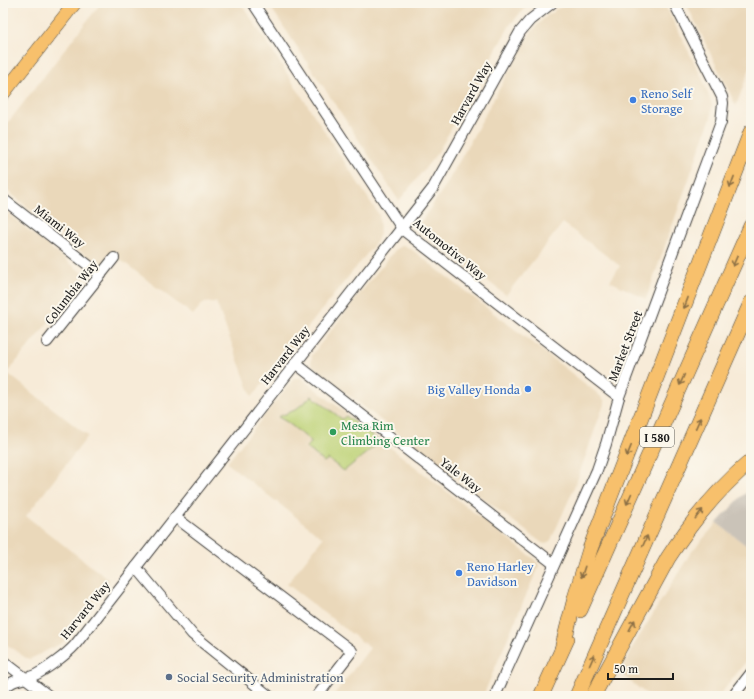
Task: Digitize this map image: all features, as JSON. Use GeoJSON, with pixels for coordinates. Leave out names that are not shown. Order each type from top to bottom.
{"type":"FeatureCollection","features":[{"type":"Feature","properties":{"kind":"highway"},"geometry":{"type":"LineString","coordinates":[[562,648],[575,598],[593,543],[751,132]]}},
{"type":"Feature","properties":{"kind":"highway","name":"I 580"},"geometry":{"type":"LineString","coordinates":[[541,696],[751,226]]}},
{"type":"Feature","properties":{"kind":"highway","name":"I 580"},"geometry":{"type":"LineString","coordinates":[[576,696],[751,303]]}},
{"type":"Feature","properties":{"kind":"highway"},"geometry":{"type":"LineString","coordinates":[[593,696],[679,540],[719,491],[751,461]]}},
{"type":"Feature","properties":{"kind":"main road"},"geometry":{"type":"LineString","coordinates":[[3,94],[75,3]]}},
{"type":"Feature","properties":{"kind":"street","name":"Automotive Way"},"geometry":{"type":"LineString","coordinates":[[253,3],[402,228],[619,397]]}},
{"type":"Feature","properties":{"kind":"street","name":"Harvard Way"},"geometry":{"type":"LineString","coordinates":[[3,690],[8,684],[38,673],[69,651],[176,517],[433,188],[520,32],[530,20],[552,3]]}},
{"type":"Feature","properties":{"kind":"street","name":"Market Street"},"geometry":{"type":"LineString","coordinates":[[495,696],[597,470],[619,397],[723,113],[722,97],[674,3]]}},
{"type":"Feature","properties":{"kind":"street","name":"Miami Way"},"geometry":{"type":"LineString","coordinates":[[3,199],[101,275]]}},
{"type":"Feature","properties":{"kind":"street","name":"Columbia Way"},"geometry":{"type":"LineString","coordinates":[[47,342],[114,258]]}},
{"type":"Feature","properties":{"kind":"street","name":"Yale Way"},"geometry":{"type":"LineString","coordinates":[[295,363],[554,564]]}},
{"type":"Feature","properties":{"kind":"street"},"geometry":{"type":"LineString","coordinates":[[176,517],[352,652],[317,696]]}},
{"type":"Feature","properties":{"kind":"street"},"geometry":{"type":"LineString","coordinates":[[136,567],[192,634],[269,696]]}},
{"type":"Feature","properties":{"kind":"street"},"geometry":{"type":"LineString","coordinates":[[3,661],[49,696]]}},
{"type":"Feature","properties":{"kind":"street"},"geometry":{"type":"LineString","coordinates":[[733,696],[751,673]]}},
{"type":"Feature","properties":{"kind":"shaded area"},"geometry":{"type":"Polygon","coordinates":[[[101,3],[241,3],[379,215],[380,233],[377,241],[252,397],[216,302],[203,303],[193,315],[113,254],[101,268],[3,187],[3,129],[101,3]]]}},
{"type":"Feature","properties":{"kind":"shaded area"},"geometry":{"type":"Polygon","coordinates":[[[268,3],[529,3],[510,25],[438,152],[399,201],[268,3]]]}},
{"type":"Feature","properties":{"kind":"shaded area"},"geometry":{"type":"Polygon","coordinates":[[[570,3],[664,3],[703,80],[712,105],[711,117],[646,299],[610,281],[620,266],[563,223],[506,295],[420,230],[418,226],[446,185],[532,30],[548,15],[554,12],[554,10],[570,3]]]}},
{"type":"Feature","properties":{"kind":"shaded area"},"geometry":{"type":"Polygon","coordinates":[[[686,3],[751,3],[751,65],[736,106],[686,3]]]}},
{"type":"Feature","properties":{"kind":"shaded area"},"geometry":{"type":"Polygon","coordinates":[[[3,210],[86,276],[7,373],[88,436],[26,516],[109,580],[62,643],[30,659],[26,658],[3,642],[3,210]]]}},
{"type":"Feature","properties":{"kind":"shaded area"},"geometry":{"type":"Polygon","coordinates":[[[403,245],[411,249],[597,393],[605,401],[575,486],[551,540],[546,544],[542,543],[409,442],[311,364],[312,355],[396,249],[403,245]]]}},
{"type":"Feature","properties":{"kind":"shaded area"},"geometry":{"type":"Polygon","coordinates":[[[294,378],[301,378],[535,560],[539,565],[483,696],[333,696],[370,648],[287,584],[323,538],[227,463],[294,378]]]}},
{"type":"Feature","properties":{"kind":"shaded area"},"geometry":{"type":"Polygon","coordinates":[[[751,489],[751,549],[717,523],[741,497],[751,489]]]}},
{"type":"Feature","properties":{"kind":"shaded area"},"geometry":{"type":"Polygon","coordinates":[[[717,523],[751,549],[751,655],[719,696],[649,696],[621,674],[632,648],[690,554],[717,523]]]}},
{"type":"Feature","properties":{"kind":"green space","name":"Mesa Rim Climbing Center"},"geometry":{"type":"Polygon","coordinates":[[[312,396],[342,419],[346,416],[380,442],[344,471],[328,459],[324,462],[306,447],[312,442],[287,422],[278,417],[295,410],[312,396]]]}},
{"type":"Feature","properties":{"kind":"place","name":"Reno Self Storage"},"geometry":{"type":"Point","coordinates":[633,100]}},
{"type":"Feature","properties":{"kind":"place","name":"Big Valley Honda"},"geometry":{"type":"Point","coordinates":[528,389]}},
{"type":"Feature","properties":{"kind":"place","name":"Mesa Rim Climbing Center"},"geometry":{"type":"Point","coordinates":[333,432]}},
{"type":"Feature","properties":{"kind":"place","name":"Reno Harley Davidson"},"geometry":{"type":"Point","coordinates":[459,573]}},
{"type":"Feature","properties":{"kind":"place","name":"Social Security Administration"},"geometry":{"type":"Point","coordinates":[169,677]}}]}
